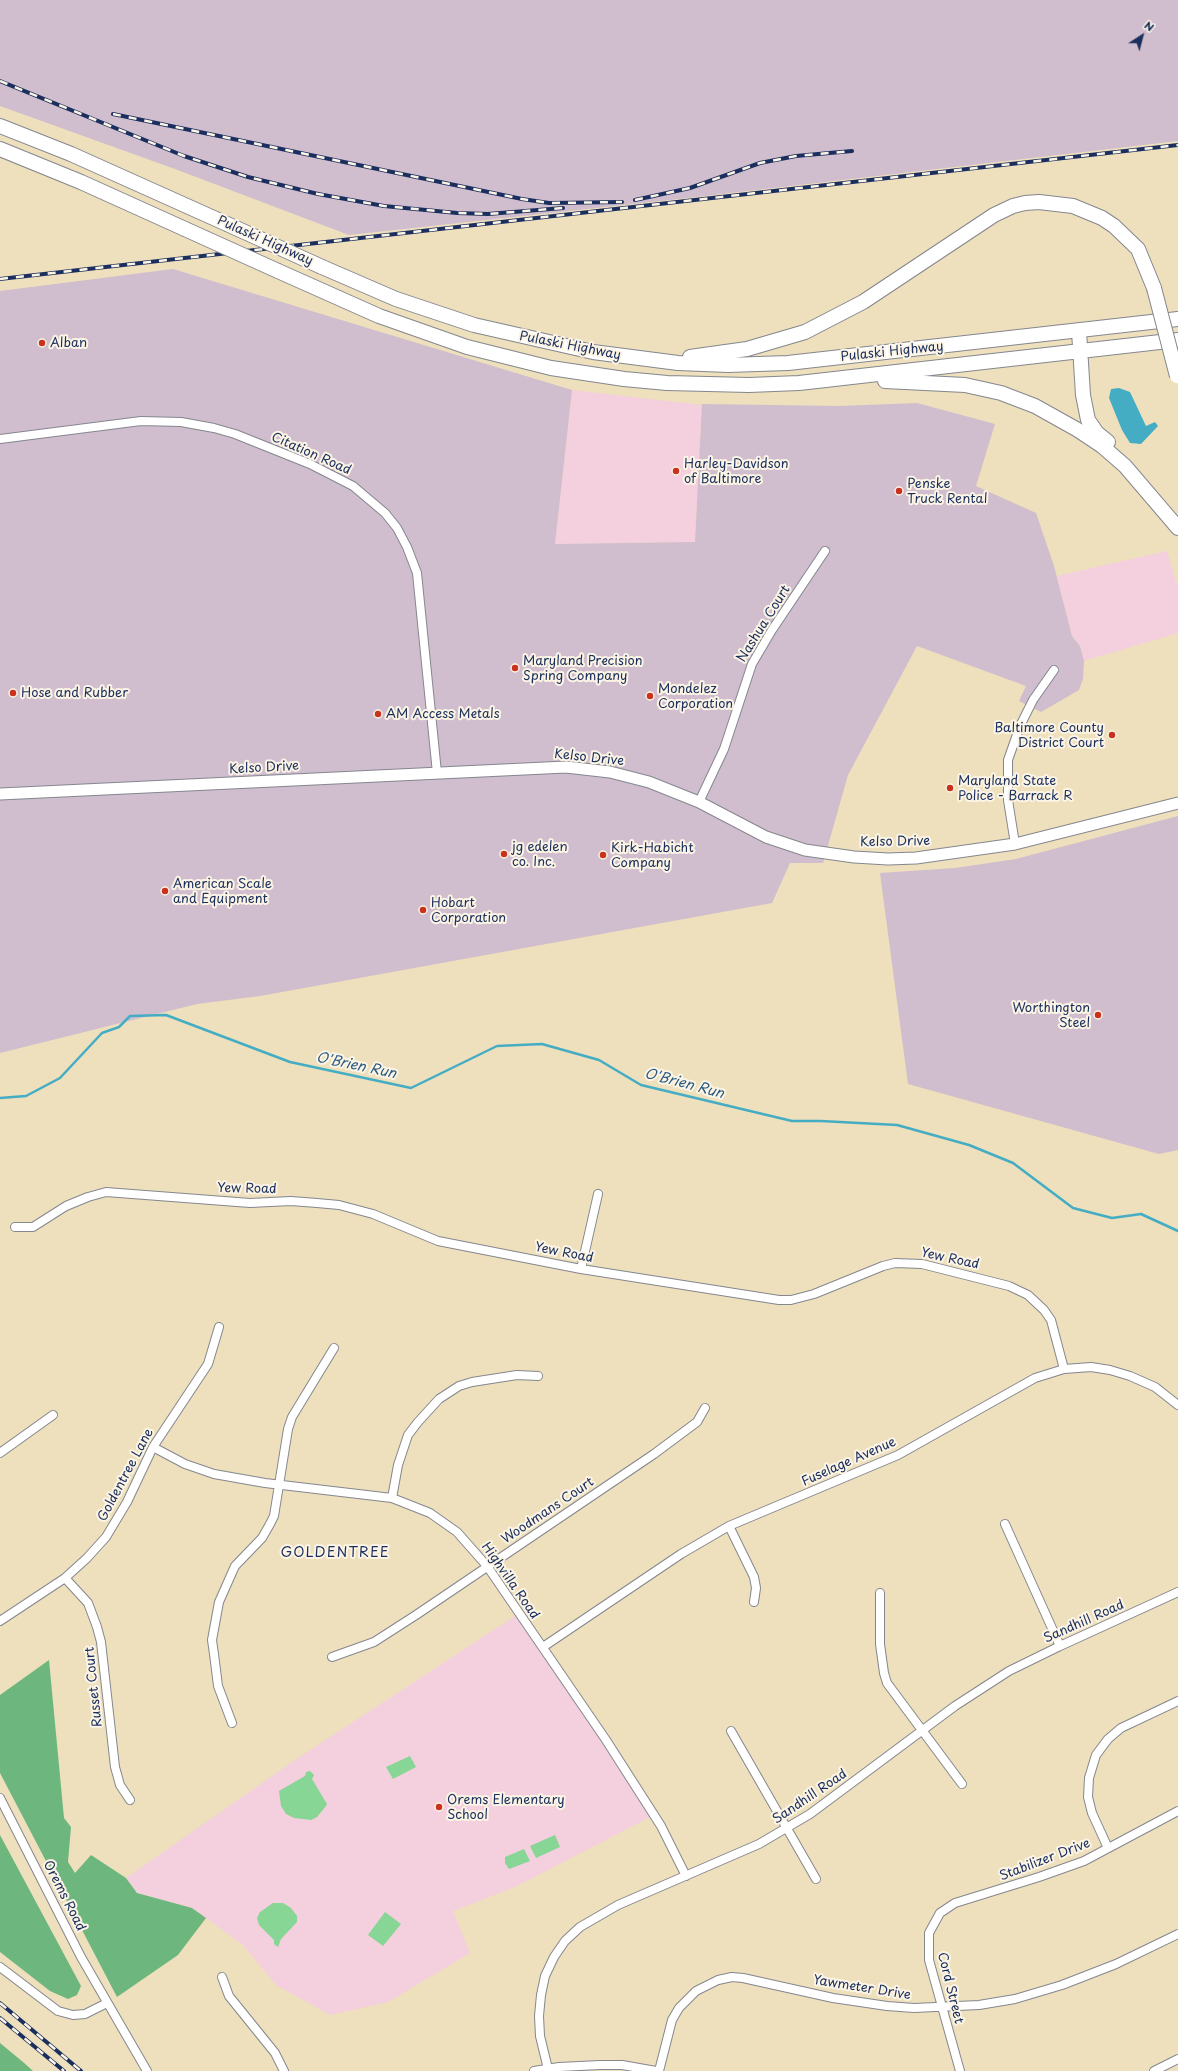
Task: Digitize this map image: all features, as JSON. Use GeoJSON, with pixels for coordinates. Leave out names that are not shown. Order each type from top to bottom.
{"type":"FeatureCollection","features":[{"type":"Feature","properties":{"kind":"highway","name":"Pulaski Highway"},"geometry":{"type":"LineString","coordinates":[[0,126],[71,154],[396,299],[474,325],[566,347],[647,361],[728,365],[788,363],[1178,319]]}},
{"type":"Feature","properties":{"kind":"highway","name":"Pulaski Highway"},"geometry":{"type":"LineString","coordinates":[[0,150],[81,182],[379,316],[467,347],[551,368],[641,381],[749,385],[832,380],[1178,340]]}},
{"type":"Feature","properties":{"kind":"highway"},"geometry":{"type":"LineString","coordinates":[[641,381],[647,361],[747,350],[805,332],[863,302],[994,215],[1013,206],[1039,202],[1072,206],[1102,218],[1114,226],[1138,249],[1154,288],[1178,377]]}},
{"type":"Feature","properties":{"kind":"highway"},"geometry":{"type":"LineString","coordinates":[[1079,331],[1083,395],[1088,420],[1091,425],[1145,478],[1160,496],[1178,527]]}},
{"type":"Feature","properties":{"kind":"highway"},"geometry":{"type":"LineString","coordinates":[[832,380],[965,385],[1001,393],[1035,406],[1078,430],[1102,446],[1125,466],[1178,527]]}},
{"type":"Feature","properties":{"kind":"street","name":"Citation Road"},"geometry":{"type":"LineString","coordinates":[[0,439],[140,421],[181,422],[214,428],[235,434],[310,464],[353,486],[385,513],[397,528],[408,547],[417,573],[436,773]]}},
{"type":"Feature","properties":{"kind":"street","name":"Nashua Court"},"geometry":{"type":"LineString","coordinates":[[699,802],[724,749],[752,664],[772,630],[825,551]]}},
{"type":"Feature","properties":{"kind":"street"},"geometry":{"type":"LineString","coordinates":[[1015,844],[1008,800],[1008,760],[1020,726],[1034,700],[1054,670]]}},
{"type":"Feature","properties":{"kind":"street","name":"Kelso Drive"},"geometry":{"type":"LineString","coordinates":[[0,794],[537,768],[591,769],[650,782],[699,802],[766,837],[805,850],[826,854],[888,859],[916,858],[1015,844],[1178,803]]}},
{"type":"Feature","properties":{"kind":"street","name":"Yew Road"},"geometry":{"type":"LineString","coordinates":[[15,1227],[33,1227],[66,1206],[88,1196],[106,1192],[250,1203],[291,1201],[317,1203],[339,1206],[373,1214],[438,1241],[581,1268],[779,1300],[804,1297],[875,1268],[895,1263],[922,1264],[939,1267],[1009,1286],[1028,1295],[1044,1310],[1050,1320],[1064,1369]]}},
{"type":"Feature","properties":{"kind":"street"},"geometry":{"type":"LineString","coordinates":[[581,1268],[598,1194]]}},
{"type":"Feature","properties":{"kind":"street","name":"Goldentree Lane"},"geometry":{"type":"LineString","coordinates":[[0,1621],[66,1578],[106,1537],[127,1502],[153,1447],[208,1364],[219,1327]]}},
{"type":"Feature","properties":{"kind":"street"},"geometry":{"type":"LineString","coordinates":[[232,1722],[218,1686],[215,1670],[212,1640],[216,1613],[225,1585],[235,1566],[262,1538],[274,1516],[286,1438],[292,1418],[334,1348]]}},
{"type":"Feature","properties":{"kind":"street","name":"Fuselage Avenue"},"geometry":{"type":"LineString","coordinates":[[543,1647],[681,1554],[730,1526],[898,1455],[1035,1378],[1064,1369],[1091,1367],[1110,1370],[1150,1384],[1178,1405]]}},
{"type":"Feature","properties":{"kind":"street"},"geometry":{"type":"LineString","coordinates":[[392,1498],[398,1465],[408,1436],[428,1409],[439,1399],[459,1386],[472,1382],[517,1375],[538,1376]]}},
{"type":"Feature","properties":{"kind":"street","name":"Woodmans Court"},"geometry":{"type":"LineString","coordinates":[[332,1657],[374,1642],[677,1438],[697,1422],[704,1408]]}},
{"type":"Feature","properties":{"kind":"street"},"geometry":{"type":"LineString","coordinates":[[0,1453],[53,1415]]}},
{"type":"Feature","properties":{"kind":"street","name":"Highvilla Road"},"geometry":{"type":"LineString","coordinates":[[153,1447],[185,1464],[214,1474],[278,1484],[392,1498],[414,1506],[441,1520],[457,1532],[487,1566],[518,1614],[543,1647],[646,1801],[661,1826],[686,1876]]}},
{"type":"Feature","properties":{"kind":"street"},"geometry":{"type":"LineString","coordinates":[[1005,1524],[1060,1646]]}},
{"type":"Feature","properties":{"kind":"street"},"geometry":{"type":"LineString","coordinates":[[730,1526],[754,1577],[756,1588],[754,1602]]}},
{"type":"Feature","properties":{"kind":"street","name":"Russet Court"},"geometry":{"type":"LineString","coordinates":[[66,1578],[88,1603],[98,1627],[115,1767],[120,1785],[130,1800]]}},
{"type":"Feature","properties":{"kind":"street","name":"Sandhill Road"},"geometry":{"type":"LineString","coordinates":[[548,2068],[540,2036],[539,2016],[545,1976],[551,1963],[565,1941],[580,1927],[598,1916],[759,1844],[810,1814],[955,1706],[1009,1672],[1060,1646],[1178,1592]]}},
{"type":"Feature","properties":{"kind":"street"},"geometry":{"type":"LineString","coordinates":[[880,1594],[880,1644],[884,1673],[895,1695],[962,1784]]}},
{"type":"Feature","properties":{"kind":"street"},"geometry":{"type":"LineString","coordinates":[[1108,1848],[1092,1813],[1088,1797],[1089,1778],[1096,1754],[1108,1739],[1121,1728],[1178,1701]]}},
{"type":"Feature","properties":{"kind":"street"},"geometry":{"type":"LineString","coordinates":[[731,1731],[816,1879]]}},
{"type":"Feature","properties":{"kind":"street","name":"Orems Road"},"geometry":{"type":"LineString","coordinates":[[0,1798],[107,2003],[148,2071]]}},
{"type":"Feature","properties":{"kind":"street","name":"Stabilizer Drive"},"geometry":{"type":"LineString","coordinates":[[940,1913],[955,1903],[1039,1878],[1084,1861],[1178,1811]]}},
{"type":"Feature","properties":{"kind":"street","name":"Cord Street"},"geometry":{"type":"LineString","coordinates":[[940,1913],[932,1925],[928,1943],[929,1960],[960,2071]]}},
{"type":"Feature","properties":{"kind":"street","name":"Yawmeter Drive"},"geometry":{"type":"LineString","coordinates":[[657,2071],[672,2020],[679,2008],[696,1991],[718,1980],[732,1977],[743,1978],[834,1998],[887,2006],[914,2008],[979,2005],[1033,1995],[1110,1967],[1178,1934]]}},
{"type":"Feature","properties":{"kind":"street"},"geometry":{"type":"LineString","coordinates":[[0,1967],[58,2011],[73,2015],[85,2014],[107,2003]]}},
{"type":"Feature","properties":{"kind":"street"},"geometry":{"type":"LineString","coordinates":[[222,1977],[229,1996],[274,2054],[284,2071]]}},
{"type":"Feature","properties":{"kind":"street"},"geometry":{"type":"LineString","coordinates":[[1154,2071],[1178,2059]]}},
{"type":"Feature","properties":{"kind":"street"},"geometry":{"type":"LineString","coordinates":[[534,2071],[548,2068],[600,2065],[622,2065],[657,2071]]}},
{"type":"Feature","properties":{"kind":"shaded area"},"geometry":{"type":"Polygon","coordinates":[[[0,0],[1178,0],[1178,141],[679,199],[349,235],[175,169],[0,106],[0,0]]]}},
{"type":"Feature","properties":{"kind":"shaded area"},"geometry":{"type":"Polygon","coordinates":[[[173,269],[572,390],[555,544],[695,542],[702,404],[839,406],[917,403],[995,424],[976,486],[1036,513],[1054,566],[1072,636],[1080,646],[1084,661],[1083,679],[1079,690],[1041,712],[1019,701],[1026,686],[917,646],[848,775],[823,863],[790,863],[772,903],[260,996],[197,1004],[0,1053],[0,291],[173,269]]]}},
{"type":"Feature","properties":{"kind":"shaded area"},"geometry":{"type":"Polygon","coordinates":[[[572,390],[702,405],[695,542],[555,544],[572,390]]]}},
{"type":"Feature","properties":{"kind":"shaded area"},"geometry":{"type":"Polygon","coordinates":[[[1167,551],[1178,589],[1178,633],[1084,661],[1080,646],[1072,636],[1057,576],[1167,551]]]}},
{"type":"Feature","properties":{"kind":"shaded area"},"geometry":{"type":"Polygon","coordinates":[[[1178,816],[1178,1150],[1159,1154],[908,1084],[880,873],[955,868],[1016,859],[1178,816]]]}},
{"type":"Feature","properties":{"kind":"shaded area","name":"Orems Elementary School"},"geometry":{"type":"Polygon","coordinates":[[[518,1614],[654,1815],[515,1887],[453,1911],[470,1953],[388,2002],[330,2015],[276,1985],[243,1945],[192,1908],[137,1893],[126,1878],[295,1760],[518,1614]]]}},
{"type":"Feature","properties":{"kind":"green space"},"geometry":{"type":"Polygon","coordinates":[[[49,1660],[64,1818],[71,1827],[68,1862],[75,1873],[91,1855],[126,1878],[137,1893],[192,1908],[206,1918],[178,1955],[117,1997],[0,1773],[0,1695],[49,1660]]]}},
{"type":"Feature","properties":{"kind":"green space"},"geometry":{"type":"Polygon","coordinates":[[[410,1756],[416,1767],[393,1779],[386,1767],[410,1756]]]}},
{"type":"Feature","properties":{"kind":"green space"},"geometry":{"type":"Polygon","coordinates":[[[310,1771],[314,1775],[312,1779],[327,1804],[317,1817],[311,1820],[294,1818],[286,1814],[281,1806],[279,1791],[305,1776],[306,1772],[310,1771]]]}},
{"type":"Feature","properties":{"kind":"green space"},"geometry":{"type":"Polygon","coordinates":[[[0,1835],[81,1986],[77,1995],[68,1999],[50,1991],[0,1952],[0,1835]]]}},
{"type":"Feature","properties":{"kind":"green space"},"geometry":{"type":"Polygon","coordinates":[[[555,1835],[560,1847],[536,1858],[530,1846],[555,1835]]]}},
{"type":"Feature","properties":{"kind":"green space"},"geometry":{"type":"Polygon","coordinates":[[[524,1849],[530,1861],[509,1869],[505,1863],[505,1857],[524,1849]]]}},
{"type":"Feature","properties":{"kind":"green space"},"geometry":{"type":"Polygon","coordinates":[[[273,1903],[283,1903],[291,1908],[297,1916],[297,1922],[281,1939],[278,1947],[274,1944],[274,1940],[259,1925],[257,1918],[260,1912],[273,1903]]]}},
{"type":"Feature","properties":{"kind":"green space"},"geometry":{"type":"Polygon","coordinates":[[[385,1912],[401,1924],[383,1946],[368,1935],[385,1912]]]}},
{"type":"Feature","properties":{"kind":"green space"},"geometry":{"type":"Polygon","coordinates":[[[0,2043],[23,2062],[33,2071],[0,2071],[0,2043]]]}},
{"type":"Feature","properties":{"kind":"water"},"geometry":{"type":"Polygon","coordinates":[[[1119,388],[1130,392],[1146,426],[1155,422],[1158,426],[1141,444],[1130,443],[1122,430],[1109,398],[1111,389],[1119,388]]]}},
{"type":"Feature","properties":{"kind":"waterway","name":"O'Brien Run"},"geometry":{"type":"LineString","coordinates":[[0,1098],[26,1096],[60,1078],[102,1033],[119,1027],[130,1016],[166,1015],[290,1062],[411,1088],[497,1046],[542,1044],[599,1060],[641,1085],[792,1121],[897,1125],[969,1145],[1013,1163],[1073,1208],[1112,1218],[1141,1214],[1178,1231]]}},
{"type":"Feature","properties":{"kind":"railway"},"geometry":{"type":"LineString","coordinates":[[0,81],[184,156],[248,177],[318,194],[384,206],[457,213],[488,214],[563,208]]}},
{"type":"Feature","properties":{"kind":"railway"},"geometry":{"type":"LineString","coordinates":[[113,114],[522,199],[549,203],[622,202]]}},
{"type":"Feature","properties":{"kind":"railway"},"geometry":{"type":"LineString","coordinates":[[0,279],[1178,145]]}},
{"type":"Feature","properties":{"kind":"railway"},"geometry":{"type":"LineString","coordinates":[[635,200],[690,188],[760,163],[796,156],[852,151]]}},
{"type":"Feature","properties":{"kind":"railway"},"geometry":{"type":"LineString","coordinates":[[0,2003],[81,2071]]}},
{"type":"Feature","properties":{"kind":"railway"},"geometry":{"type":"LineString","coordinates":[[0,2018],[64,2071]]}},
{"type":"Feature","properties":{"kind":"place","name":"Alban"},"geometry":{"type":"Point","coordinates":[42,343]}},
{"type":"Feature","properties":{"kind":"place","name":"Harley-Davidson of Baltimore"},"geometry":{"type":"Point","coordinates":[676,471]}},
{"type":"Feature","properties":{"kind":"place","name":"Penske Truck Rental"},"geometry":{"type":"Point","coordinates":[899,491]}},
{"type":"Feature","properties":{"kind":"place","name":"Maryland Precision Spring Company"},"geometry":{"type":"Point","coordinates":[515,668]}},
{"type":"Feature","properties":{"kind":"place","name":"Hose and Rubber"},"geometry":{"type":"Point","coordinates":[13,693]}},
{"type":"Feature","properties":{"kind":"place","name":"Mondelez Corporation"},"geometry":{"type":"Point","coordinates":[650,696]}},
{"type":"Feature","properties":{"kind":"place","name":"AM Access Metals"},"geometry":{"type":"Point","coordinates":[378,714]}},
{"type":"Feature","properties":{"kind":"place","name":"Baltimore County District Court"},"geometry":{"type":"Point","coordinates":[1112,735]}},
{"type":"Feature","properties":{"kind":"place","name":"Maryland State Police - Barrack R"},"geometry":{"type":"Point","coordinates":[950,788]}},
{"type":"Feature","properties":{"kind":"place","name":"jg edelen co. Inc."},"geometry":{"type":"Point","coordinates":[504,854]}},
{"type":"Feature","properties":{"kind":"place","name":"Kirk-Habicht Company"},"geometry":{"type":"Point","coordinates":[603,855]}},
{"type":"Feature","properties":{"kind":"place","name":"American Scale and Equipment"},"geometry":{"type":"Point","coordinates":[165,891]}},
{"type":"Feature","properties":{"kind":"place","name":"Hobart Corporation"},"geometry":{"type":"Point","coordinates":[423,910]}},
{"type":"Feature","properties":{"kind":"place","name":"Worthington Steel"},"geometry":{"type":"Point","coordinates":[1098,1015]}},
{"type":"Feature","properties":{"kind":"place","name":"Orems Elementary School"},"geometry":{"type":"Point","coordinates":[439,1807]}},
{"type":"Feature","properties":{"kind":"district","name":"GOLDENTREE"},"geometry":{"type":"Point","coordinates":[335,1553]}}]}
